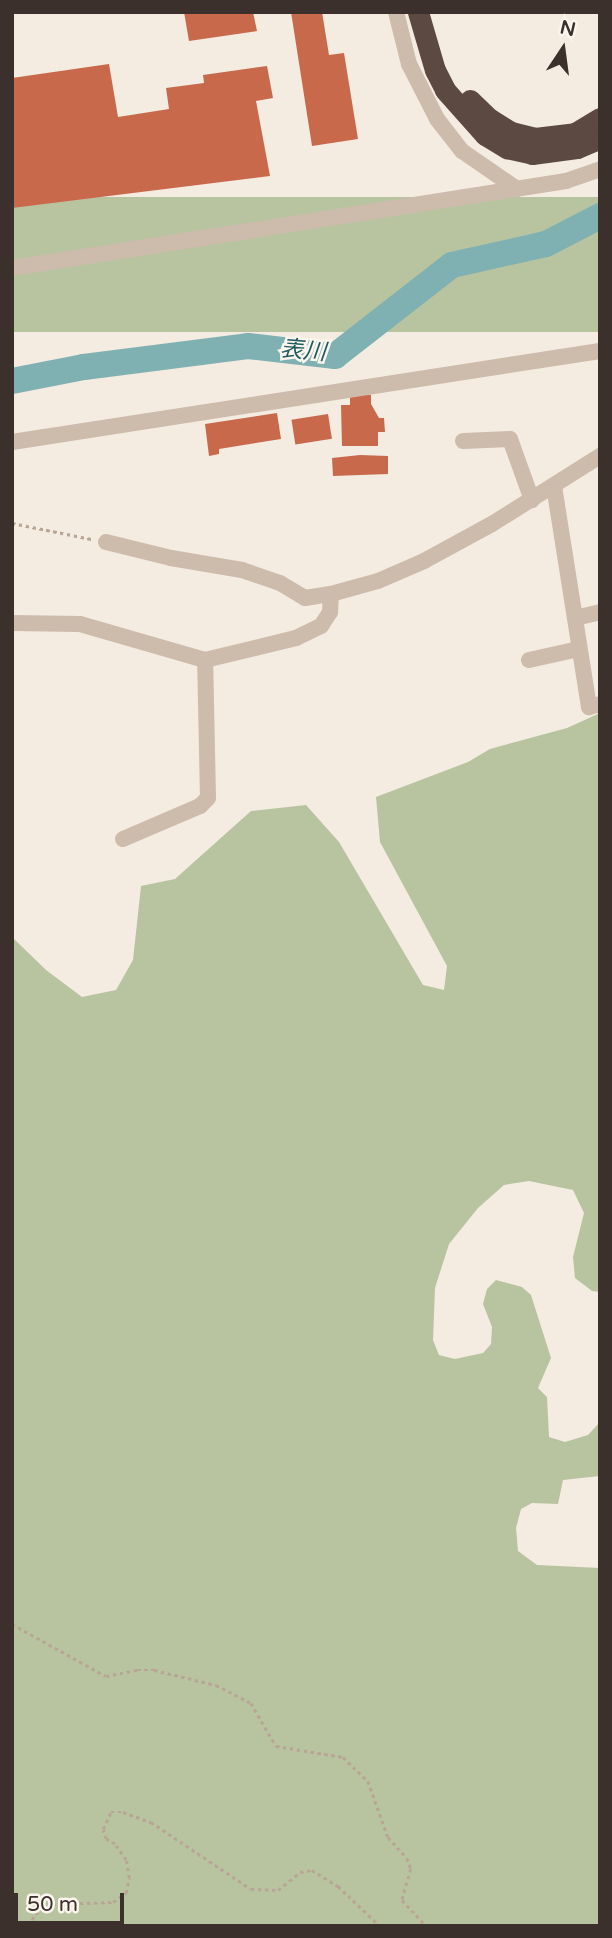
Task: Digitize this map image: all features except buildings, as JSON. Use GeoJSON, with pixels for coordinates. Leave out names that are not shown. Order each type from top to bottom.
{"type":"FeatureCollection","features":[{"type":"Feature","properties":{"kind":"highway"},"geometry":{"type":"LineString","coordinates":[[418,12],[435,70],[445,90],[485,135],[507,148],[532,154],[577,148],[600,138]]}},
{"type":"Feature","properties":{"kind":"highway"},"geometry":{"type":"LineString","coordinates":[[431,12],[435,32],[456,81],[471,101],[490,119],[511,132],[535,138],[575,133],[600,118]]}},
{"type":"Feature","properties":{"kind":"street"},"geometry":{"type":"LineString","coordinates":[[396,12],[409,64],[437,119],[462,151],[517,189]]}},
{"type":"Feature","properties":{"kind":"street"},"geometry":{"type":"LineString","coordinates":[[12,268],[566,181],[600,169]]}},
{"type":"Feature","properties":{"kind":"street"},"geometry":{"type":"LineString","coordinates":[[12,442],[600,351]]}},
{"type":"Feature","properties":{"kind":"street"},"geometry":{"type":"LineString","coordinates":[[463,441],[510,439],[532,500]]}},
{"type":"Feature","properties":{"kind":"street"},"geometry":{"type":"LineString","coordinates":[[106,542],[242,570],[281,583],[304,597],[331,594],[378,581],[424,561],[532,500],[600,456]]}},
{"type":"Feature","properties":{"kind":"street"},"geometry":{"type":"LineString","coordinates":[[554,486],[589,707],[600,704]]}},
{"type":"Feature","properties":{"kind":"street"},"geometry":{"type":"LineString","coordinates":[[12,623],[80,624],[205,660],[296,638],[321,626],[330,612],[331,594]]}},
{"type":"Feature","properties":{"kind":"street"},"geometry":{"type":"LineString","coordinates":[[575,618],[600,612]]}},
{"type":"Feature","properties":{"kind":"street"},"geometry":{"type":"LineString","coordinates":[[529,660],[579,649]]}},
{"type":"Feature","properties":{"kind":"street"},"geometry":{"type":"LineString","coordinates":[[122,839],[200,806],[208,798],[205,660]]}},
{"type":"Feature","properties":{"kind":"path"},"geometry":{"type":"LineString","coordinates":[[12,523],[106,542]]}},
{"type":"Feature","properties":{"kind":"path"},"geometry":{"type":"LineString","coordinates":[[12,1625],[106,1676],[137,1670],[155,1670],[216,1685],[251,1703],[276,1746],[343,1757],[368,1781],[387,1837],[407,1858],[411,1869],[402,1900],[426,1926]]}},
{"type":"Feature","properties":{"kind":"path"},"geometry":{"type":"LineString","coordinates":[[29,1926],[35,1914],[52,1904],[113,1902],[125,1893],[129,1878],[126,1860],[115,1844],[106,1839],[103,1829],[111,1812],[123,1812],[150,1822],[251,1889],[278,1890],[300,1872],[312,1870],[338,1886],[380,1926]]}},
{"type":"Feature","properties":{"kind":"green space"},"geometry":{"type":"Polygon","coordinates":[[[12,197],[600,197],[600,332],[12,332],[12,197]]]}},
{"type":"Feature","properties":{"kind":"green space"},"geometry":{"type":"Polygon","coordinates":[[[600,713],[600,1292],[592,1291],[575,1278],[573,1257],[584,1213],[573,1190],[529,1181],[504,1185],[478,1208],[449,1244],[435,1288],[433,1340],[439,1355],[455,1359],[483,1353],[491,1344],[492,1327],[483,1304],[487,1289],[496,1280],[522,1287],[531,1295],[551,1358],[538,1388],[547,1397],[549,1437],[565,1442],[588,1435],[600,1422],[600,1476],[563,1480],[558,1504],[532,1503],[521,1509],[516,1528],[518,1551],[537,1565],[600,1568],[600,1926],[12,1926],[12,937],[46,970],[82,997],[116,990],[133,960],[141,886],[175,879],[251,811],[306,805],[339,842],[423,985],[444,990],[447,966],[380,842],[376,797],[468,762],[490,749],[567,728],[600,713]]]}},
{"type":"Feature","properties":{"kind":"waterway","name":"表川"},"geometry":{"type":"LineString","coordinates":[[12,381],[84,367],[248,346],[335,356],[452,265],[546,244],[600,216]]}}]}
